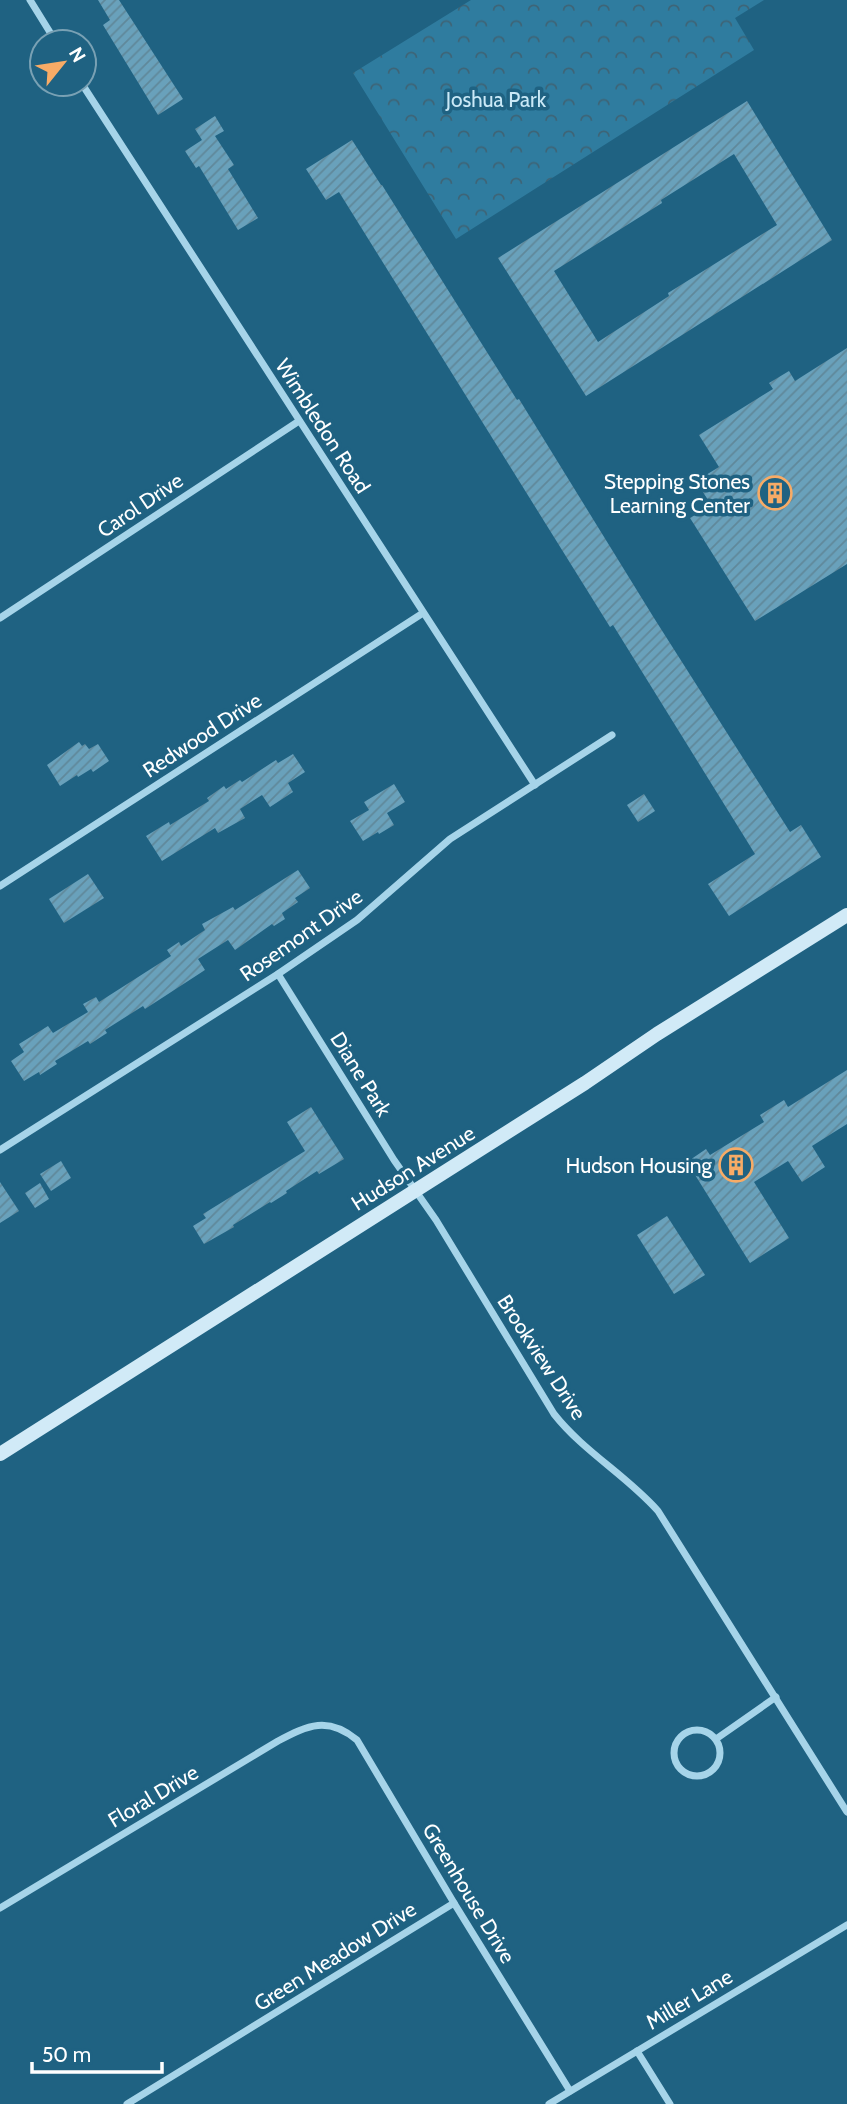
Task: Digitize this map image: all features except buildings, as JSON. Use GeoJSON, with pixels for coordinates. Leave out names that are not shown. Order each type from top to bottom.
{"type":"FeatureCollection","features":[{"type":"Feature","properties":{"kind":"main road","name":"Hudson Avenue"},"geometry":{"type":"LineString","coordinates":[[0,1454],[847,915]]}},
{"type":"Feature","properties":{"kind":"street"},"geometry":{"type":"LineString","coordinates":[[30,0],[47,28]]}},
{"type":"Feature","properties":{"kind":"street","name":"Wimbledon Road"},"geometry":{"type":"LineString","coordinates":[[91,98],[535,785]]}},
{"type":"Feature","properties":{"kind":"street","name":"Carol Drive"},"geometry":{"type":"LineString","coordinates":[[0,618],[299,421]]}},
{"type":"Feature","properties":{"kind":"street","name":"Redwood Drive"},"geometry":{"type":"LineString","coordinates":[[0,886],[423,613]]}},
{"type":"Feature","properties":{"kind":"street","name":"Rosemont Drive"},"geometry":{"type":"LineString","coordinates":[[0,1150],[278,974],[357,920],[450,839],[612,734]]}},
{"type":"Feature","properties":{"kind":"street","name":"Diane Park"},"geometry":{"type":"LineString","coordinates":[[278,974],[394,1160],[416,1190]]}},
{"type":"Feature","properties":{"kind":"street","name":"Brookview Drive"},"geometry":{"type":"LineString","coordinates":[[416,1190],[554,1414],[569,1433],[636,1488],[658,1511],[847,1812]]}},
{"type":"Feature","properties":{"kind":"street"},"geometry":{"type":"LineString","coordinates":[[716,1740],[776,1697]]}},
{"type":"Feature","properties":{"kind":"street","name":"Greenhouse Drive"},"geometry":{"type":"LineString","coordinates":[[329,1725],[344,1730],[357,1740],[570,2091]]}},
{"type":"Feature","properties":{"kind":"street","name":"Floral Drive"},"geometry":{"type":"LineString","coordinates":[[0,1908],[278,1741],[310,1726],[329,1725]]}},
{"type":"Feature","properties":{"kind":"street"},"geometry":{"type":"LineString","coordinates":[[697,1730],[711,1734],[716,1740],[719,1759],[717,1765],[707,1774],[694,1776],[677,1766],[674,1759],[675,1745],[684,1734],[697,1730]]}},
{"type":"Feature","properties":{"kind":"street","name":"Green Meadow Drive"},"geometry":{"type":"LineString","coordinates":[[127,2104],[454,1903]]}},
{"type":"Feature","properties":{"kind":"street","name":"Miller Lane"},"geometry":{"type":"LineString","coordinates":[[549,2104],[847,1925]]}},
{"type":"Feature","properties":{"kind":"street"},"geometry":{"type":"LineString","coordinates":[[637,2051],[670,2104]]}},
{"type":"Feature","properties":{"kind":"green space","name":"Joshua Park"},"geometry":{"type":"Polygon","coordinates":[[[471,0],[764,0],[735,18],[754,50],[456,239],[353,73],[471,0]]]}},
{"type":"Feature","properties":{"kind":"place","name":"Stepping Stones Learning Center"},"geometry":{"type":"Point","coordinates":[775,493]}},
{"type":"Feature","properties":{"kind":"place","name":"Hudson Housing"},"geometry":{"type":"Point","coordinates":[736,1165]}}]}
